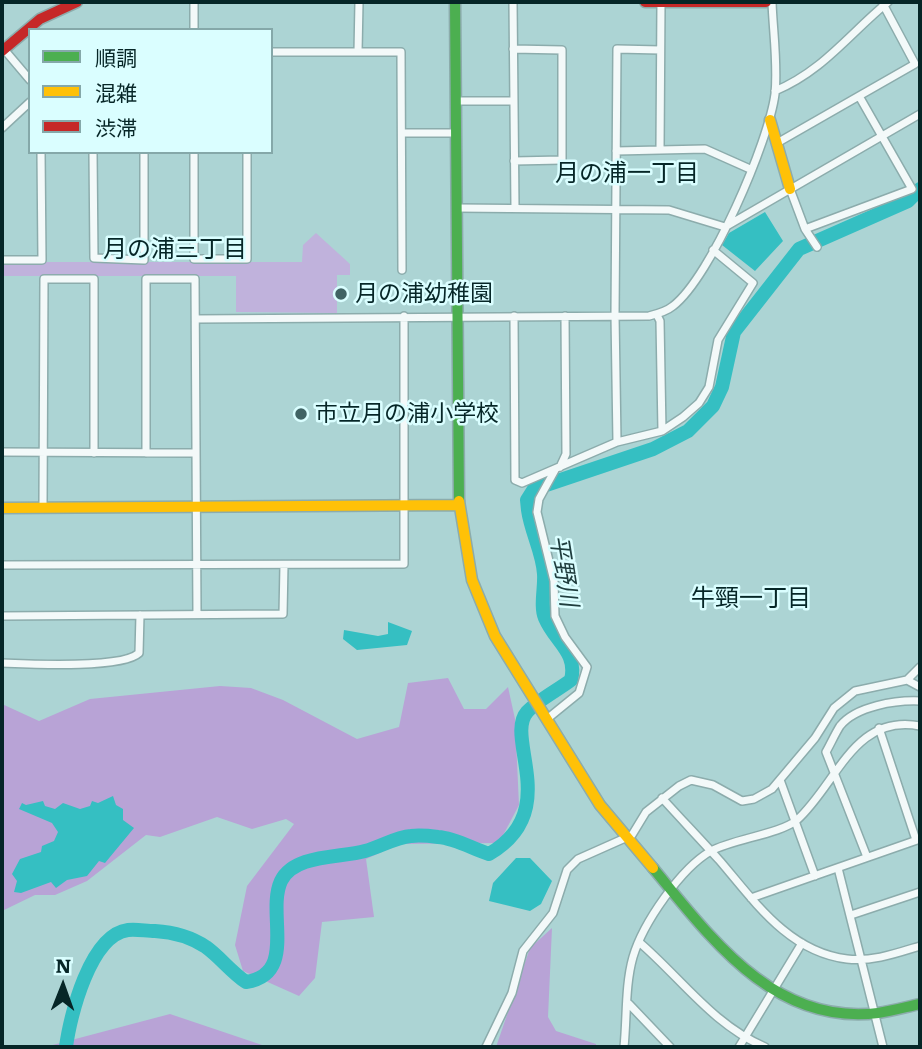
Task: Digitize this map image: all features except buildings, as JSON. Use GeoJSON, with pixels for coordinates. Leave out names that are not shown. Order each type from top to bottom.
{"type":"FeatureCollection","features":[{"type":"Feature","properties":{"kind":"street"},"geometry":{"type":"LineString","coordinates":[[29,28],[40,19],[77,2]]}},
{"type":"Feature","properties":{"kind":"street"},"geometry":{"type":"LineString","coordinates":[[194,2],[194,28]]}},
{"type":"Feature","properties":{"kind":"street"},"geometry":{"type":"LineString","coordinates":[[358,52],[359,2]]}},
{"type":"Feature","properties":{"kind":"street"},"geometry":{"type":"LineString","coordinates":[[455,2],[459,505],[472,580],[495,636],[600,805],[624,838],[735,963],[772,990],[796,1002],[836,1012],[876,1013],[920,1004]]}},
{"type":"Feature","properties":{"kind":"street"},"geometry":{"type":"LineString","coordinates":[[513,2],[515,208]]}},
{"type":"Feature","properties":{"kind":"street"},"geometry":{"type":"LineString","coordinates":[[645,2],[766,2]]}},
{"type":"Feature","properties":{"kind":"street"},"geometry":{"type":"LineString","coordinates":[[660,2],[660,149]]}},
{"type":"Feature","properties":{"kind":"street"},"geometry":{"type":"LineString","coordinates":[[196,318],[614,315],[657,314],[672,307],[686,293],[713,250],[770,120],[775,91],[772,2]]}},
{"type":"Feature","properties":{"kind":"street"},"geometry":{"type":"LineString","coordinates":[[775,91],[801,80],[884,3],[915,64],[778,143]]}},
{"type":"Feature","properties":{"kind":"street"},"geometry":{"type":"LineString","coordinates":[[28,29],[3,49],[28,78]]}},
{"type":"Feature","properties":{"kind":"street"},"geometry":{"type":"LineString","coordinates":[[513,49],[562,50],[562,160],[514,161]]}},
{"type":"Feature","properties":{"kind":"street"},"geometry":{"type":"LineString","coordinates":[[617,442],[614,315],[617,50],[660,50]]}},
{"type":"Feature","properties":{"kind":"street"},"geometry":{"type":"LineString","coordinates":[[273,52],[401,52],[402,270]]}},
{"type":"Feature","properties":{"kind":"street"},"geometry":{"type":"LineString","coordinates":[[805,229],[912,189],[859,96]]}},
{"type":"Feature","properties":{"kind":"street"},"geometry":{"type":"LineString","coordinates":[[456,101],[514,101]]}},
{"type":"Feature","properties":{"kind":"street"},"geometry":{"type":"LineString","coordinates":[[2,128],[28,104]]}},
{"type":"Feature","properties":{"kind":"street"},"geometry":{"type":"LineString","coordinates":[[457,208],[669,210],[725,227],[920,114]]}},
{"type":"Feature","properties":{"kind":"street"},"geometry":{"type":"LineString","coordinates":[[770,120],[790,189],[805,229],[817,247]]}},
{"type":"Feature","properties":{"kind":"street"},"geometry":{"type":"LineString","coordinates":[[402,133],[455,133]]}},
{"type":"Feature","properties":{"kind":"street"},"geometry":{"type":"LineString","coordinates":[[616,151],[705,149],[750,169]]}},
{"type":"Feature","properties":{"kind":"street"},"geometry":{"type":"LineString","coordinates":[[2,260],[42,260],[41,154]]}},
{"type":"Feature","properties":{"kind":"street"},"geometry":{"type":"LineString","coordinates":[[93,154],[94,258],[144,260],[144,154]]}},
{"type":"Feature","properties":{"kind":"street"},"geometry":{"type":"LineString","coordinates":[[194,154],[194,259],[247,259],[247,154]]}},
{"type":"Feature","properties":{"kind":"street"},"geometry":{"type":"LineString","coordinates":[[514,316],[514,480],[522,483],[617,442],[663,431],[699,403],[709,387],[718,340],[753,283],[713,250]]}},
{"type":"Feature","properties":{"kind":"street"},"geometry":{"type":"LineString","coordinates":[[43,507],[44,279],[94,279],[94,453]]}},
{"type":"Feature","properties":{"kind":"street"},"geometry":{"type":"LineString","coordinates":[[146,453],[146,279],[195,279],[197,614]]}},
{"type":"Feature","properties":{"kind":"street"},"geometry":{"type":"LineString","coordinates":[[657,314],[660,321],[663,431]]}},
{"type":"Feature","properties":{"kind":"street"},"geometry":{"type":"LineString","coordinates":[[2,565],[404,564],[404,316]]}},
{"type":"Feature","properties":{"kind":"street"},"geometry":{"type":"LineString","coordinates":[[547,719],[579,693],[587,667],[555,616],[554,581],[537,512],[539,499],[566,454],[565,316]]}},
{"type":"Feature","properties":{"kind":"street"},"geometry":{"type":"LineString","coordinates":[[2,453],[196,453]]}},
{"type":"Feature","properties":{"kind":"street"},"geometry":{"type":"LineString","coordinates":[[2,508],[459,505]]}},
{"type":"Feature","properties":{"kind":"street"},"geometry":{"type":"LineString","coordinates":[[2,616],[283,614],[284,565]]}},
{"type":"Feature","properties":{"kind":"street"},"geometry":{"type":"LineString","coordinates":[[2,663],[93,664],[134,658],[139,653],[140,615]]}},
{"type":"Feature","properties":{"kind":"street"},"geometry":{"type":"LineString","coordinates":[[486,1047],[512,993],[523,951],[556,907],[568,870],[584,855],[632,835],[646,812],[679,786],[699,780],[742,801],[763,794],[780,780],[815,738],[835,708],[855,691],[907,680],[920,667]]}},
{"type":"Feature","properties":{"kind":"street"},"geometry":{"type":"LineString","coordinates":[[907,680],[920,687]]}},
{"type":"Feature","properties":{"kind":"street"},"geometry":{"type":"LineString","coordinates":[[867,858],[826,752],[842,724],[884,704],[920,702]]}},
{"type":"Feature","properties":{"kind":"street"},"geometry":{"type":"LineString","coordinates":[[624,1047],[632,966],[639,942],[670,889],[711,851],[795,821],[862,739],[878,728],[909,723],[920,726]]}},
{"type":"Feature","properties":{"kind":"street"},"geometry":{"type":"LineString","coordinates":[[751,898],[918,839],[878,728]]}},
{"type":"Feature","properties":{"kind":"street"},"geometry":{"type":"LineString","coordinates":[[780,780],[815,876]]}},
{"type":"Feature","properties":{"kind":"street"},"geometry":{"type":"LineString","coordinates":[[662,798],[751,898],[781,929],[802,943],[832,957],[862,959],[920,946]]}},
{"type":"Feature","properties":{"kind":"street"},"geometry":{"type":"LineString","coordinates":[[838,867],[883,1047]]}},
{"type":"Feature","properties":{"kind":"street"},"geometry":{"type":"LineString","coordinates":[[850,915],[920,892]]}},
{"type":"Feature","properties":{"kind":"street"},"geometry":{"type":"LineString","coordinates":[[639,942],[692,997],[745,1038],[765,1047]]}},
{"type":"Feature","properties":{"kind":"street"},"geometry":{"type":"LineString","coordinates":[[739,1047],[802,943]]}},
{"type":"Feature","properties":{"kind":"street"},"geometry":{"type":"LineString","coordinates":[[629,1004],[670,1047]]}},
{"type":"Feature","properties":{"kind":"shaded area"},"geometry":{"type":"Polygon","coordinates":[[[316,233],[350,264],[350,275],[337,275],[337,313],[236,312],[236,276],[2,276],[2,262],[302,262],[303,245],[316,233]]]}},
{"type":"Feature","properties":{"kind":"shaded area"},"geometry":{"type":"Polygon","coordinates":[[[448,678],[464,709],[486,709],[508,687],[515,719],[519,805],[499,843],[400,844],[366,859],[374,917],[322,922],[315,978],[299,996],[243,971],[235,945],[247,886],[294,824],[286,819],[252,829],[217,817],[160,837],[146,835],[87,881],[55,895],[35,895],[2,911],[2,704],[39,721],[90,699],[220,686],[251,688],[283,700],[357,739],[399,727],[408,683],[448,678]]]}},
{"type":"Feature","properties":{"kind":"shaded area"},"geometry":{"type":"Polygon","coordinates":[[[552,928],[548,1017],[556,1031],[596,1044],[596,1047],[496,1047],[530,948],[552,928]]]}},
{"type":"Feature","properties":{"kind":"shaded area"},"geometry":{"type":"Polygon","coordinates":[[[170,1014],[268,1047],[45,1047],[170,1014]]]}},
{"type":"Feature","properties":{"kind":"water"},"geometry":{"type":"Polygon","coordinates":[[[765,212],[783,241],[755,271],[722,245],[729,233],[765,212]]]}},
{"type":"Feature","properties":{"kind":"water"},"geometry":{"type":"Polygon","coordinates":[[[388,622],[412,631],[407,645],[357,650],[343,639],[344,630],[378,636],[388,634],[388,622]]]}},
{"type":"Feature","properties":{"kind":"water"},"geometry":{"type":"Polygon","coordinates":[[[113,796],[116,805],[123,809],[123,820],[134,828],[105,863],[99,861],[87,876],[67,880],[56,888],[51,882],[21,893],[14,892],[17,881],[12,874],[20,859],[41,852],[42,846],[54,841],[58,832],[52,823],[19,809],[22,803],[26,805],[43,801],[45,806],[55,809],[63,803],[80,809],[90,806],[92,801],[98,803],[113,796]]]}},
{"type":"Feature","properties":{"kind":"water"},"geometry":{"type":"Polygon","coordinates":[[[516,858],[530,858],[552,881],[541,904],[530,911],[489,901],[493,883],[516,858]]]}},
{"type":"Feature","properties":{"kind":"waterway","name":"平野川"},"geometry":{"type":"LineString","coordinates":[[66,1047],[72,1016],[84,979],[103,946],[115,935],[135,930],[188,938],[206,947],[246,982],[262,977],[271,967],[276,955],[277,894],[287,872],[296,866],[307,861],[365,851],[400,838],[414,836],[451,839],[489,854],[511,837],[523,817],[527,797],[522,724],[527,712],[571,680],[572,670],[568,654],[545,618],[543,566],[527,500],[534,489],[653,449],[688,431],[713,406],[722,387],[734,332],[799,249],[908,201],[920,189]]}},
{"type":"Feature","properties":{"kind":"traffic: fast"},"geometry":{"type":"LineString","coordinates":[[455,2],[459,501]]}},
{"type":"Feature","properties":{"kind":"traffic: fast"},"geometry":{"type":"LineString","coordinates":[[653,868],[722,948],[748,972],[776,991],[807,1006],[841,1013],[878,1013],[920,1004]]}},
{"type":"Feature","properties":{"kind":"traffic: slow"},"geometry":{"type":"LineString","coordinates":[[770,120],[790,189]]}},
{"type":"Feature","properties":{"kind":"traffic: slow"},"geometry":{"type":"LineString","coordinates":[[459,501],[472,580],[495,636],[600,805],[653,868]]}},
{"type":"Feature","properties":{"kind":"traffic: slow"},"geometry":{"type":"LineString","coordinates":[[2,508],[459,505]]}},
{"type":"Feature","properties":{"kind":"traffic: jam"},"geometry":{"type":"LineString","coordinates":[[29,28],[40,19],[77,2]]}},
{"type":"Feature","properties":{"kind":"traffic: jam"},"geometry":{"type":"LineString","coordinates":[[645,2],[766,2]]}},
{"type":"Feature","properties":{"kind":"traffic: jam"},"geometry":{"type":"LineString","coordinates":[[2,51],[28,29]]}},
{"type":"Feature","properties":{"kind":"place","name":"月の浦幼稚園"},"geometry":{"type":"Point","coordinates":[341,294]}},
{"type":"Feature","properties":{"kind":"place","name":"市立月の浦小学校"},"geometry":{"type":"Point","coordinates":[301,414]}},
{"type":"Feature","properties":{"kind":"district","name":"月の浦一丁目"},"geometry":{"type":"Point","coordinates":[627,174]}},
{"type":"Feature","properties":{"kind":"district","name":"月の浦三丁目"},"geometry":{"type":"Point","coordinates":[175,250]}},
{"type":"Feature","properties":{"kind":"district","name":"牛頸一丁目"},"geometry":{"type":"Point","coordinates":[751,599]}}]}
